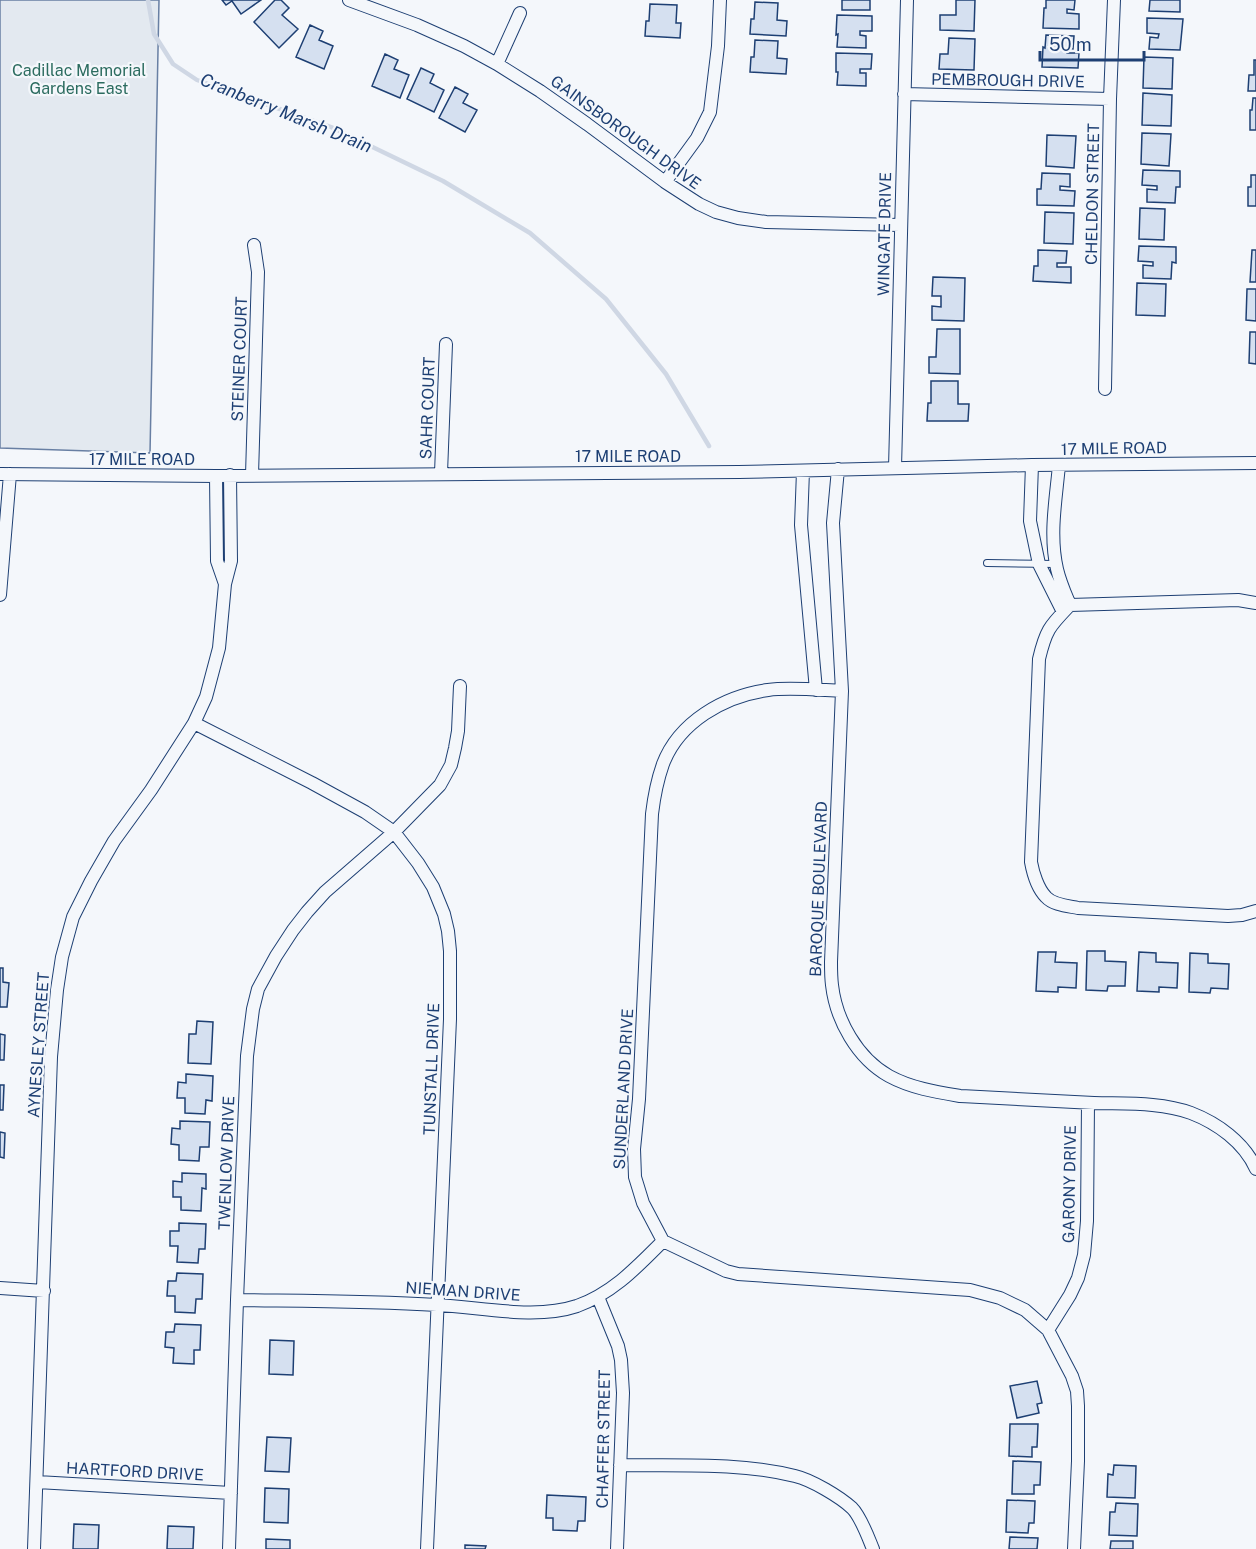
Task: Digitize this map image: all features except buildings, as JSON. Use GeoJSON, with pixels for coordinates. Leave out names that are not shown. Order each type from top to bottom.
{"type":"FeatureCollection","features":[{"type":"Feature","properties":{"kind":"street","name":"GAINSBOROUGH DRIVE"},"geometry":{"type":"LineString","coordinates":[[349,0],[417,25],[497,64],[587,123],[665,182],[716,212],[766,222],[900,225]]}},
{"type":"Feature","properties":{"kind":"street"},"geometry":{"type":"LineString","coordinates":[[665,182],[697,138],[710,112],[718,46],[720,0]]}},
{"type":"Feature","properties":{"kind":"street","name":"WINGATE DRIVE"},"geometry":{"type":"LineString","coordinates":[[896,468],[907,0]]}},
{"type":"Feature","properties":{"kind":"street","name":"CHELDON STREET"},"geometry":{"type":"LineString","coordinates":[[1105,389],[1114,0]]}},
{"type":"Feature","properties":{"kind":"street"},"geometry":{"type":"LineString","coordinates":[[497,64],[520,13]]}},
{"type":"Feature","properties":{"kind":"street","name":"PEMBROUGH DRIVE"},"geometry":{"type":"LineString","coordinates":[[904,94],[1110,99]]}},
{"type":"Feature","properties":{"kind":"street","name":"STEINER COURT"},"geometry":{"type":"LineString","coordinates":[[252,475],[258,273],[254,244]]}},
{"type":"Feature","properties":{"kind":"street","name":"SAHR COURT"},"geometry":{"type":"LineString","coordinates":[[441,473],[446,344]]}},
{"type":"Feature","properties":{"kind":"street","name":"17 MILE ROAD"},"geometry":{"type":"LineString","coordinates":[[5,474],[216,476],[803,471],[1032,465],[1256,463]]}},
{"type":"Feature","properties":{"kind":"street"},"geometry":{"type":"LineString","coordinates":[[1032,465],[1030,521],[1040,564],[1067,608]]}},
{"type":"Feature","properties":{"kind":"street"},"geometry":{"type":"LineString","coordinates":[[1059,465],[1054,550],[1067,608]]}},
{"type":"Feature","properties":{"kind":"street","name":"BAROQUE BOULEVARD"},"geometry":{"type":"LineString","coordinates":[[838,469],[834,523],[842,691],[831,962],[832,985],[837,1009],[849,1035],[864,1056],[888,1076],[913,1086],[960,1096],[1151,1105],[1189,1113],[1212,1123],[1233,1139],[1245,1149],[1256,1168]]}},
{"type":"Feature","properties":{"kind":"street"},"geometry":{"type":"LineString","coordinates":[[803,471],[801,525],[816,690]]}},
{"type":"Feature","properties":{"kind":"street"},"geometry":{"type":"LineString","coordinates":[[0,595],[5,474]]}},
{"type":"Feature","properties":{"kind":"street","name":"AYNESLEY STREET"},"geometry":{"type":"LineString","coordinates":[[34,1549],[51,1057],[62,957],[73,917],[91,881],[114,841],[151,790],[194,723],[206,697],[219,648],[225,584],[231,561],[230,475]]}},
{"type":"Feature","properties":{"kind":"street","name":"AYNESLEY STREET"},"geometry":{"type":"LineString","coordinates":[[216,476],[217,561],[225,584]]}},
{"type":"Feature","properties":{"kind":"street"},"geometry":{"type":"LineString","coordinates":[[1256,603],[1238,600],[1067,608],[1054,621],[1047,631],[1039,659],[1031,862],[1039,885],[1047,898],[1078,908],[1228,916],[1256,911]]}},
{"type":"Feature","properties":{"kind":"street","name":"TWENLOW DRIVE"},"geometry":{"type":"LineString","coordinates":[[229,1549],[247,1056],[258,989],[276,956],[307,912],[325,892],[394,832],[440,785],[451,765],[458,731],[460,686]]}},
{"type":"Feature","properties":{"kind":"street","name":"SUNDERLAND DRIVE"},"geometry":{"type":"LineString","coordinates":[[663,1241],[639,1193],[635,1177],[634,1149],[639,1099],[652,814],[655,788],[663,762],[676,742],[697,720],[729,700],[770,690],[842,691]]}},
{"type":"Feature","properties":{"kind":"street","name":"TUNSTALL DRIVE"},"geometry":{"type":"LineString","coordinates":[[194,723],[323,788],[394,832],[433,887],[444,914],[449,941],[450,1019],[427,1549]]}},
{"type":"Feature","properties":{"kind":"street","name":"GARONY DRIVE"},"geometry":{"type":"LineString","coordinates":[[1048,1330],[1070,1295],[1084,1255],[1087,1221],[1088,1103]]}},
{"type":"Feature","properties":{"kind":"street"},"geometry":{"type":"LineString","coordinates":[[663,1241],[726,1271],[738,1274],[970,1290],[1000,1298],[1025,1311],[1048,1330],[1072,1376],[1077,1391],[1078,1461],[1074,1549]]}},
{"type":"Feature","properties":{"kind":"street","name":"NIEMAN DRIVE"},"geometry":{"type":"LineString","coordinates":[[237,1299],[438,1305],[538,1313],[557,1311],[598,1297],[616,1285],[663,1241]]}},
{"type":"Feature","properties":{"kind":"street"},"geometry":{"type":"LineString","coordinates":[[0,1288],[44,1291]]}},
{"type":"Feature","properties":{"kind":"street","name":"CHAFFER STREET"},"geometry":{"type":"LineString","coordinates":[[598,1297],[613,1332],[621,1360],[623,1393],[617,1549]]}},
{"type":"Feature","properties":{"kind":"street"},"geometry":{"type":"LineString","coordinates":[[620,1465],[731,1467],[777,1472],[798,1477],[822,1487],[853,1509],[873,1549]]}},
{"type":"Feature","properties":{"kind":"street","name":"HARTFORD DRIVE"},"geometry":{"type":"LineString","coordinates":[[37,1482],[231,1493]]}},
{"type":"Feature","properties":{"kind":"lane"},"geometry":{"type":"LineString","coordinates":[[987,563],[1056,564]]}},
{"type":"Feature","properties":{"kind":"green space","name":"Cadillac Memorial Gardens East"},"geometry":{"type":"Polygon","coordinates":[[[0,0],[159,0],[150,453],[0,448],[0,0]]]}},
{"type":"Feature","properties":{"kind":"waterway","name":"Cranberry Marsh Drain"},"geometry":{"type":"LineString","coordinates":[[148,0],[154,34],[173,64],[197,80],[331,127],[443,181],[530,233],[606,299],[666,374],[709,446]]}}]}
